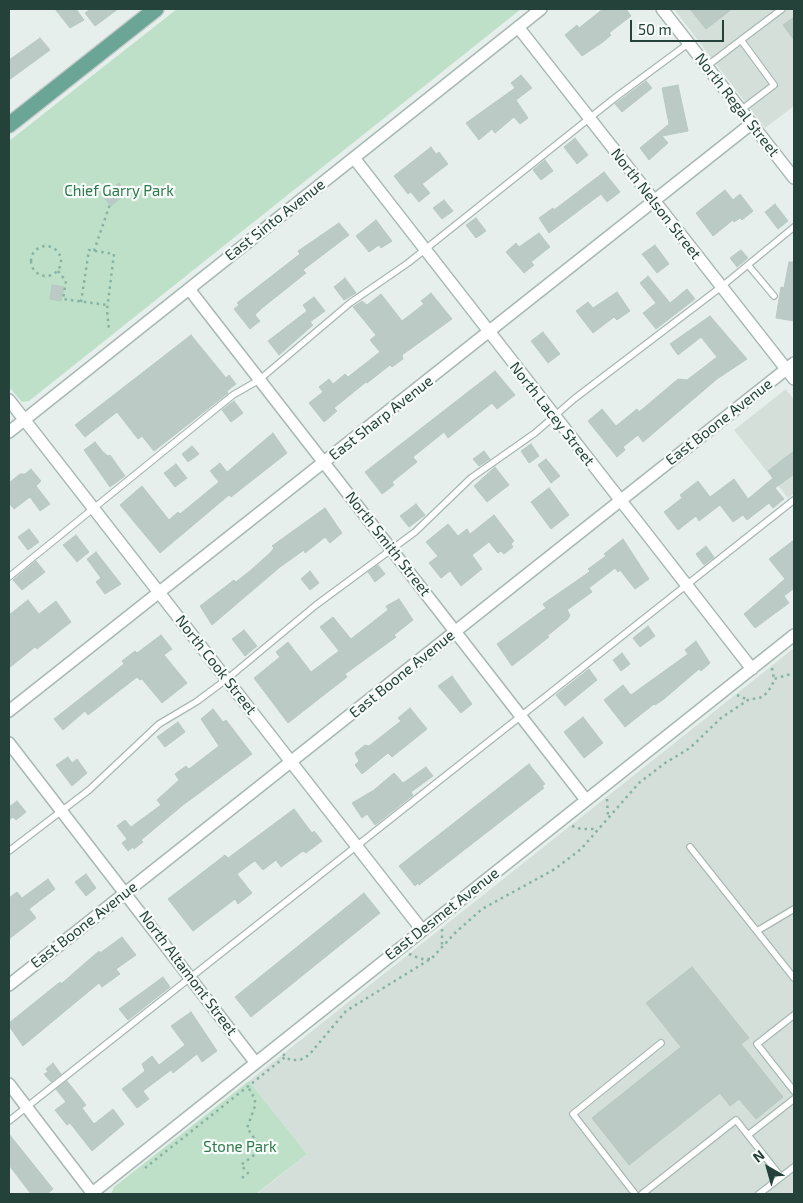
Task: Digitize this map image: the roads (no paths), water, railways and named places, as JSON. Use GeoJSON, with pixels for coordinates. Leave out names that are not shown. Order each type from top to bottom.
{"type":"FeatureCollection","features":[{"type":"Feature","properties":{"kind":"main road"},"geometry":{"type":"LineString","coordinates":[[9,125],[156,9]]}},
{"type":"Feature","properties":{"kind":"street","name":"East Sinto Avenue"},"geometry":{"type":"LineString","coordinates":[[9,432],[541,9]]}},
{"type":"Feature","properties":{"kind":"street","name":"North Regal Street"},"geometry":{"type":"LineString","coordinates":[[662,9],[794,178]]}},
{"type":"Feature","properties":{"kind":"street","name":"North Nelson Street"},"geometry":{"type":"LineString","coordinates":[[518,27],[721,287],[790,366],[794,379]]}},
{"type":"Feature","properties":{"kind":"street","name":"East Sharp Avenue"},"geometry":{"type":"LineString","coordinates":[[9,711],[751,124]]}},
{"type":"Feature","properties":{"kind":"street","name":"North Lacey Street"},"geometry":{"type":"LineString","coordinates":[[354,158],[752,669]]}},
{"type":"Feature","properties":{"kind":"street","name":"North Smith Street"},"geometry":{"type":"LineString","coordinates":[[189,289],[586,800]]}},
{"type":"Feature","properties":{"kind":"street","name":"East Boone Avenue"},"geometry":{"type":"LineString","coordinates":[[9,985],[790,366]]}},
{"type":"Feature","properties":{"kind":"street","name":"North Cook Street"},"geometry":{"type":"LineString","coordinates":[[9,400],[422,930]]}},
{"type":"Feature","properties":{"kind":"street","name":"East Desmet Avenue"},"geometry":{"type":"LineString","coordinates":[[92,1194],[276,1045],[794,635]]}},
{"type":"Feature","properties":{"kind":"street","name":"North Altamont Street"},"geometry":{"type":"LineString","coordinates":[[9,743],[256,1062]]}},
{"type":"Feature","properties":{"kind":"street"},"geometry":{"type":"LineString","coordinates":[[9,1084],[92,1194]]}},
{"type":"Feature","properties":{"kind":"lane"},"geometry":{"type":"LineString","coordinates":[[707,66],[782,9]]}},
{"type":"Feature","properties":{"kind":"lane"},"geometry":{"type":"LineString","coordinates":[[741,40],[774,85],[741,110]]}},
{"type":"Feature","properties":{"kind":"lane"},"geometry":{"type":"LineString","coordinates":[[9,577],[233,395],[259,380],[350,303],[424,250],[589,118],[689,43]]}},
{"type":"Feature","properties":{"kind":"lane"},"geometry":{"type":"LineString","coordinates":[[9,850],[89,790],[158,724],[196,702],[227,679],[316,605],[435,515],[471,478],[528,438],[721,287],[794,227]]}},
{"type":"Feature","properties":{"kind":"lane"},"geometry":{"type":"LineString","coordinates":[[748,265],[774,296]]}},
{"type":"Feature","properties":{"kind":"lane"},"geometry":{"type":"LineString","coordinates":[[9,1121],[794,500]]}},
{"type":"Feature","properties":{"kind":"lane"},"geometry":{"type":"LineString","coordinates":[[690,846],[794,978]]}},
{"type":"Feature","properties":{"kind":"lane"},"geometry":{"type":"LineString","coordinates":[[757,932],[794,909]]}},
{"type":"Feature","properties":{"kind":"lane"},"geometry":{"type":"LineString","coordinates":[[794,1015],[757,1044],[794,1091]]}},
{"type":"Feature","properties":{"kind":"lane"},"geometry":{"type":"LineString","coordinates":[[635,1194],[573,1114],[662,1043]]}},
{"type":"Feature","properties":{"kind":"lane"},"geometry":{"type":"LineString","coordinates":[[748,1135],[794,1099]]}},
{"type":"Feature","properties":{"kind":"lane"},"geometry":{"type":"LineString","coordinates":[[642,1194],[736,1120],[781,1177]]}},
{"type":"Feature","properties":{"kind":"lane"},"geometry":{"type":"LineString","coordinates":[[759,1194],[794,1167]]}},
{"type":"Feature","properties":{"kind":"park label","name":"Chief Garry Park"},"geometry":{"type":"Point","coordinates":[119,191]}},
{"type":"Feature","properties":{"kind":"park label","name":"Stone Park"},"geometry":{"type":"Point","coordinates":[240,1147]}}]}
